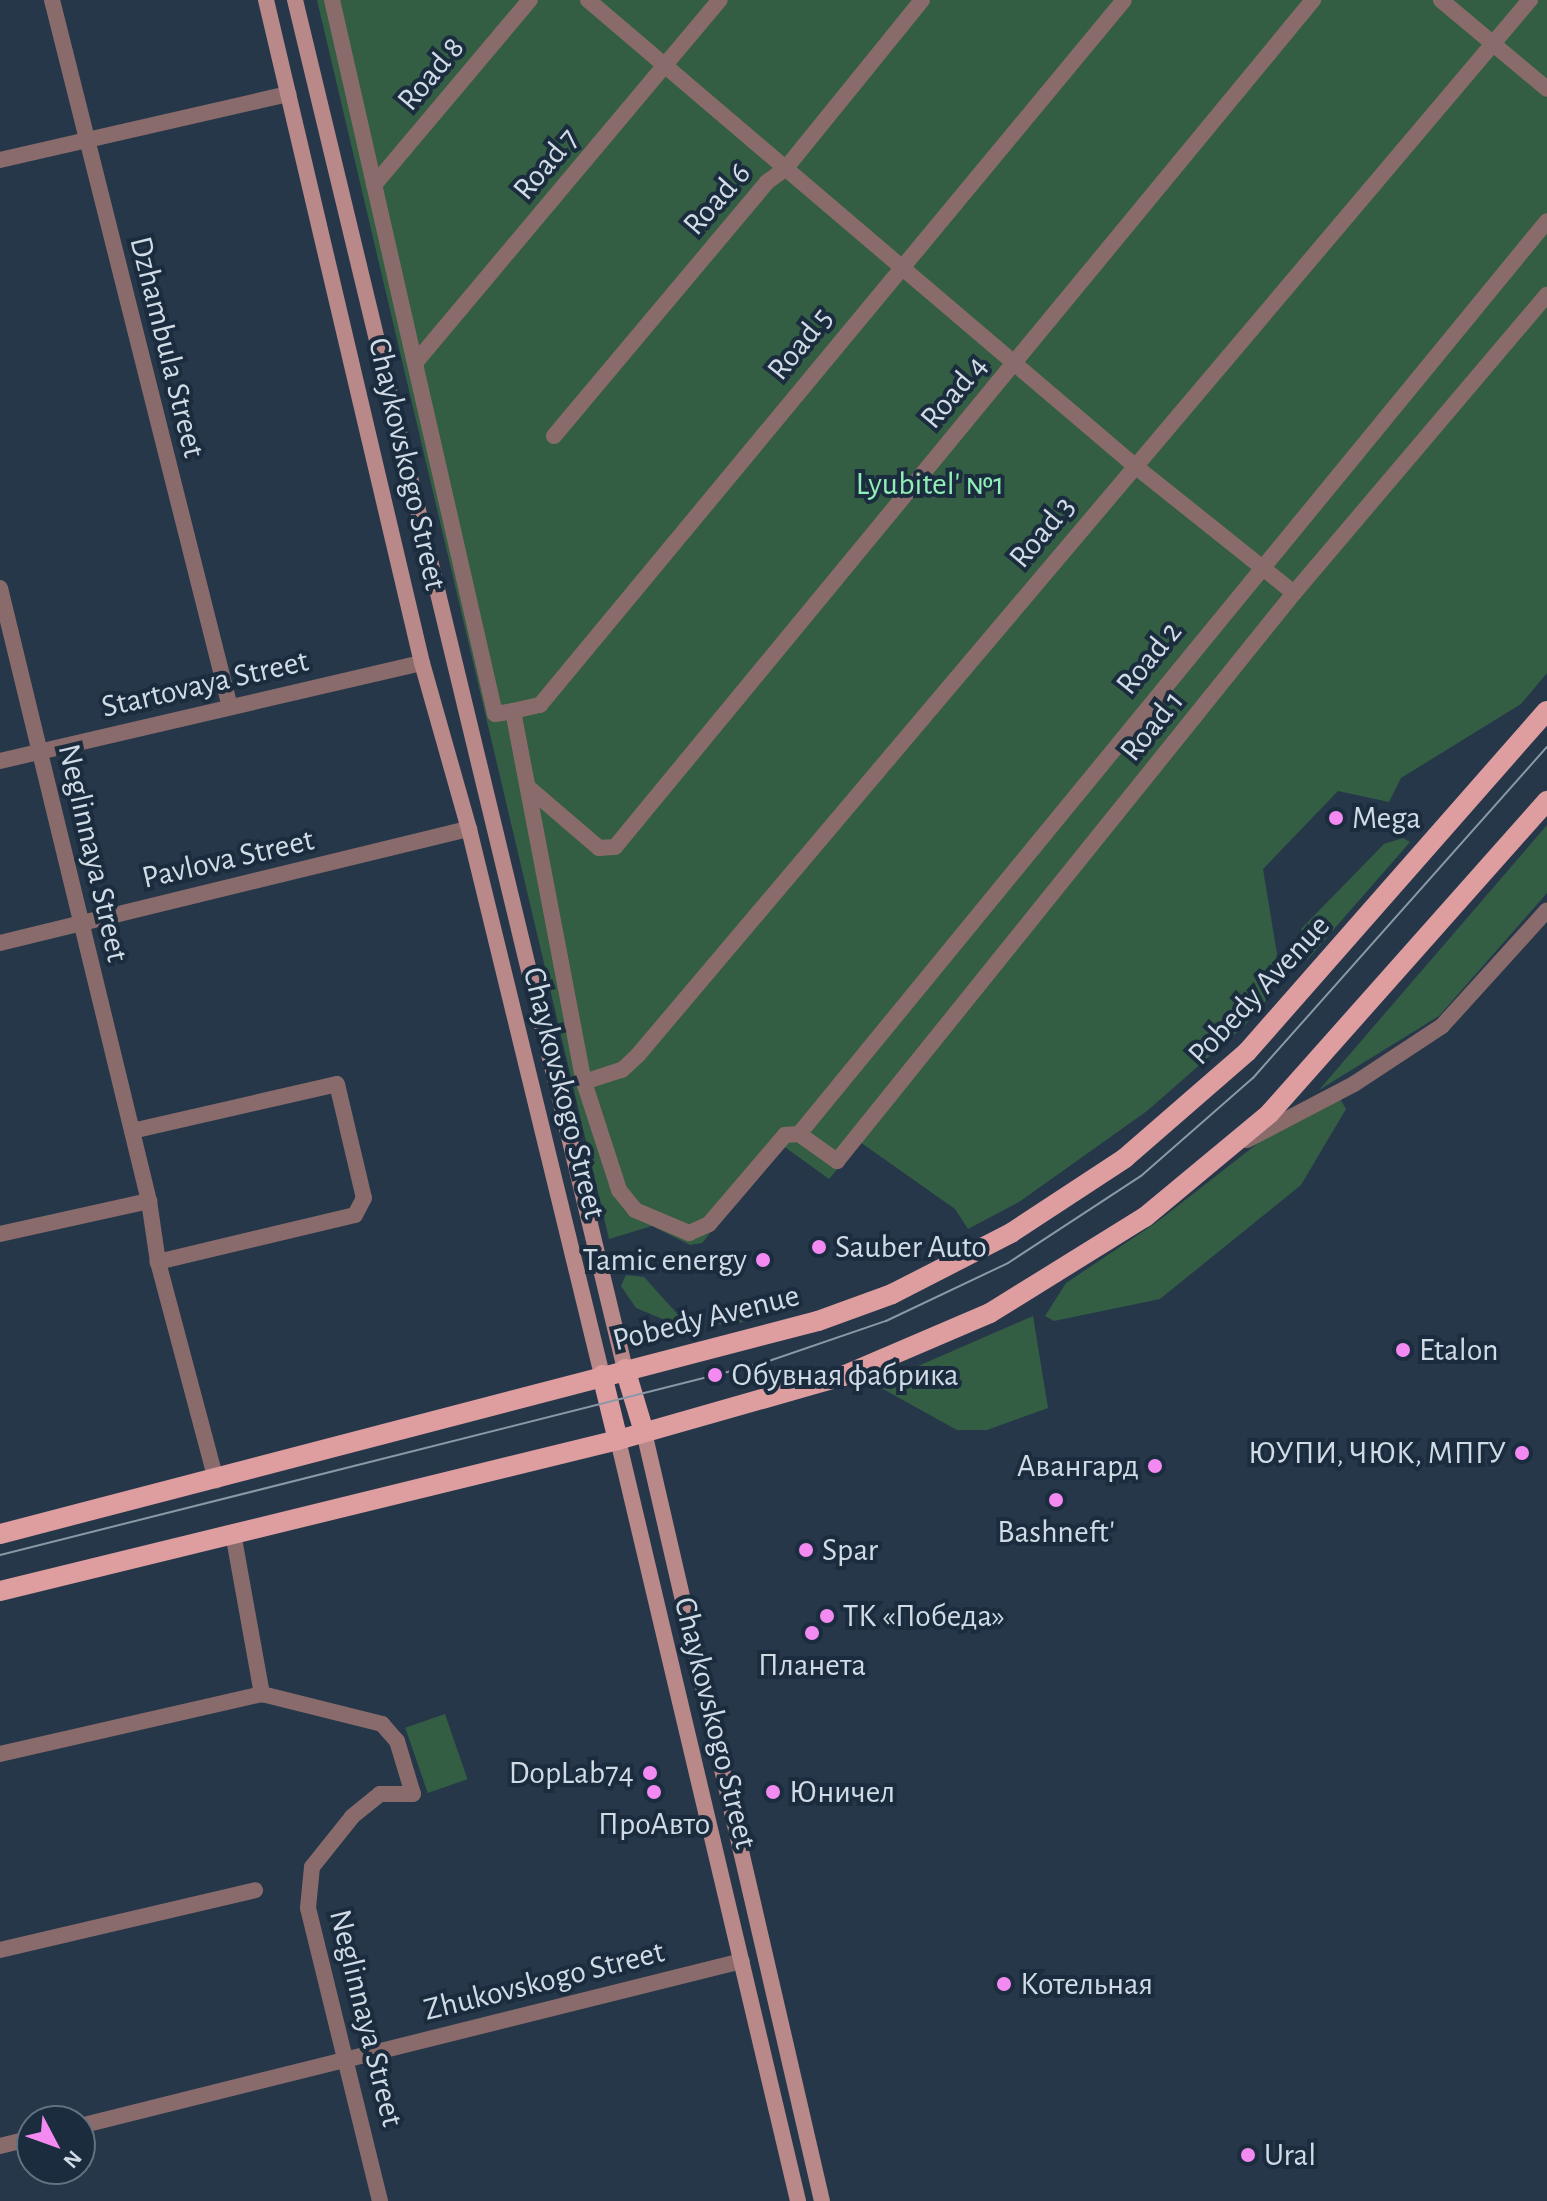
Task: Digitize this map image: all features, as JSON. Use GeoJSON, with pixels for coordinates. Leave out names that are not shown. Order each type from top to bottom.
{"type":"FeatureCollection","features":[{"type":"Feature","properties":{"kind":"main road","name":"Chaykovskogo Street"},"geometry":{"type":"LineString","coordinates":[[266,0],[422,663],[469,829],[618,1440],[798,2201]]}},
{"type":"Feature","properties":{"kind":"main road","name":"Chaykovskogo Street"},"geometry":{"type":"LineString","coordinates":[[295,0],[625,1369],[644,1432],[822,2201]]}},
{"type":"Feature","properties":{"kind":"main road","name":"Pobedy Avenue"},"geometry":{"type":"LineString","coordinates":[[0,1534],[818,1321],[892,1294],[1011,1233],[1125,1158],[1211,1086],[1300,995],[1547,711]]}},
{"type":"Feature","properties":{"kind":"main road"},"geometry":{"type":"LineString","coordinates":[[0,1591],[618,1440],[843,1376],[990,1313],[1101,1248],[1231,1148],[1305,1077],[1547,801]]}},
{"type":"Feature","properties":{"kind":"street","name":"Dzhambula Street"},"geometry":{"type":"LineString","coordinates":[[52,0],[230,707]]}},
{"type":"Feature","properties":{"kind":"street"},"geometry":{"type":"LineString","coordinates":[[332,0],[495,714],[513,711]]}},
{"type":"Feature","properties":{"kind":"street","name":"Road 8"},"geometry":{"type":"LineString","coordinates":[[374,185],[530,0]]}},
{"type":"Feature","properties":{"kind":"street"},"geometry":{"type":"LineString","coordinates":[[588,0],[1135,466],[1294,593]]}},
{"type":"Feature","properties":{"kind":"street","name":"Road 7"},"geometry":{"type":"LineString","coordinates":[[415,363],[720,0]]}},
{"type":"Feature","properties":{"kind":"street","name":"Road 6"},"geometry":{"type":"LineString","coordinates":[[554,436],[767,182],[786,168],[922,0]]}},
{"type":"Feature","properties":{"kind":"street","name":"Road 5"},"geometry":{"type":"LineString","coordinates":[[513,711],[540,705],[1124,0]]}},
{"type":"Feature","properties":{"kind":"street","name":"Road 4"},"geometry":{"type":"LineString","coordinates":[[529,788],[599,848],[615,847],[1313,0]]}},
{"type":"Feature","properties":{"kind":"street"},"geometry":{"type":"LineString","coordinates":[[1441,0],[1547,89]]}},
{"type":"Feature","properties":{"kind":"street","name":"Road 3"},"geometry":{"type":"LineString","coordinates":[[584,1082],[622,1070],[638,1055],[1530,0]]}},
{"type":"Feature","properties":{"kind":"street"},"geometry":{"type":"LineString","coordinates":[[0,160],[289,94]]}},
{"type":"Feature","properties":{"kind":"street","name":"Road 2"},"geometry":{"type":"LineString","coordinates":[[513,711],[584,1082],[619,1190],[635,1210],[689,1233],[709,1224],[785,1135],[799,1134],[1261,564],[1547,221]]}},
{"type":"Feature","properties":{"kind":"street","name":"Road 1"},"geometry":{"type":"LineString","coordinates":[[799,1134],[837,1161],[1294,593],[1547,295]]}},
{"type":"Feature","properties":{"kind":"street","name":"Neglinnaya Street"},"geometry":{"type":"LineString","coordinates":[[0,588],[149,1201],[158,1262],[216,1480]]}},
{"type":"Feature","properties":{"kind":"street","name":"Startovaya Street"},"geometry":{"type":"LineString","coordinates":[[0,761],[422,663]]}},
{"type":"Feature","properties":{"kind":"street","name":"Pavlova Street"},"geometry":{"type":"LineString","coordinates":[[0,943],[469,829]]}},
{"type":"Feature","properties":{"kind":"street"},"geometry":{"type":"LineString","coordinates":[[1231,1148],[1354,1084],[1442,1026],[1547,910]]}},
{"type":"Feature","properties":{"kind":"street"},"geometry":{"type":"LineString","coordinates":[[132,1131],[337,1084],[364,1198],[355,1215],[158,1262]]}},
{"type":"Feature","properties":{"kind":"street"},"geometry":{"type":"LineString","coordinates":[[0,1234],[149,1201]]}},
{"type":"Feature","properties":{"kind":"street"},"geometry":{"type":"LineString","coordinates":[[0,1754],[262,1694],[233,1533]]}},
{"type":"Feature","properties":{"kind":"street","name":"Neglinnaya Street"},"geometry":{"type":"LineString","coordinates":[[262,1694],[382,1724],[397,1741],[413,1794],[380,1794],[352,1817],[312,1867],[308,1908],[348,2057],[380,2201]]}},
{"type":"Feature","properties":{"kind":"street"},"geometry":{"type":"LineString","coordinates":[[0,1950],[255,1890]]}},
{"type":"Feature","properties":{"kind":"street","name":"Zhukovskogo Street"},"geometry":{"type":"LineString","coordinates":[[96,2122],[742,1961]]}},
{"type":"Feature","properties":{"kind":"green space","name":"Lyubitel' №1"},"geometry":{"type":"Polygon","coordinates":[[[317,0],[1547,0],[1547,673],[1521,704],[1401,778],[1389,802],[1338,791],[1263,869],[1277,954],[1270,996],[1244,1026],[1147,1111],[1019,1202],[968,1229],[955,1209],[860,1142],[829,1179],[782,1145],[702,1243],[690,1245],[652,1226],[609,1239],[317,0]]]}},
{"type":"Feature","properties":{"kind":"green space"},"geometry":{"type":"Polygon","coordinates":[[[1547,825],[1547,893],[1439,1016],[1319,1090],[1547,825]]]}},
{"type":"Feature","properties":{"kind":"green space"},"geometry":{"type":"Polygon","coordinates":[[[1403,838],[1410,842],[1307,960],[1301,929],[1384,844],[1403,838]]]}},
{"type":"Feature","properties":{"kind":"green space"},"geometry":{"type":"Polygon","coordinates":[[[1339,1097],[1346,1109],[1301,1185],[1160,1299],[1054,1321],[1045,1316],[1066,1283],[1157,1222],[1262,1140],[1339,1097]]]}},
{"type":"Feature","properties":{"kind":"green space"},"geometry":{"type":"Polygon","coordinates":[[[626,1275],[644,1277],[682,1319],[677,1325],[636,1308],[621,1286],[626,1275]]]}},
{"type":"Feature","properties":{"kind":"green space"},"geometry":{"type":"Polygon","coordinates":[[[749,1299],[773,1313],[725,1327],[710,1319],[711,1311],[749,1299]]]}},
{"type":"Feature","properties":{"kind":"green space"},"geometry":{"type":"Polygon","coordinates":[[[1033,1316],[1048,1408],[987,1430],[957,1430],[883,1389],[886,1380],[1033,1316]]]}},
{"type":"Feature","properties":{"kind":"green space"},"geometry":{"type":"Polygon","coordinates":[[[445,1714],[467,1779],[428,1793],[405,1728],[445,1714]]]}},
{"type":"Feature","properties":{"kind":"tram line"},"geometry":{"type":"LineString","coordinates":[[0,1555],[763,1363],[886,1321],[1008,1263],[1141,1176],[1253,1078],[1547,747]]}},
{"type":"Feature","properties":{"kind":"place","name":"Mega"},"geometry":{"type":"Point","coordinates":[1336,818]}},
{"type":"Feature","properties":{"kind":"place","name":"Sauber Auto"},"geometry":{"type":"Point","coordinates":[819,1247]}},
{"type":"Feature","properties":{"kind":"place","name":"Tamic energy"},"geometry":{"type":"Point","coordinates":[763,1260]}},
{"type":"Feature","properties":{"kind":"place","name":"Etalon"},"geometry":{"type":"Point","coordinates":[1403,1350]}},
{"type":"Feature","properties":{"kind":"place","name":"Обувная фабрика"},"geometry":{"type":"Point","coordinates":[715,1375]}},
{"type":"Feature","properties":{"kind":"place","name":"ЮУПИ, ЧЮК, МПГУ"},"geometry":{"type":"Point","coordinates":[1522,1453]}},
{"type":"Feature","properties":{"kind":"place","name":"Авангард"},"geometry":{"type":"Point","coordinates":[1155,1466]}},
{"type":"Feature","properties":{"kind":"place","name":"Bashneft'"},"geometry":{"type":"Point","coordinates":[1056,1500]}},
{"type":"Feature","properties":{"kind":"place","name":"Spar"},"geometry":{"type":"Point","coordinates":[806,1550]}},
{"type":"Feature","properties":{"kind":"place","name":"ТК «Победа»"},"geometry":{"type":"Point","coordinates":[827,1616]}},
{"type":"Feature","properties":{"kind":"place","name":"Планета"},"geometry":{"type":"Point","coordinates":[812,1633]}},
{"type":"Feature","properties":{"kind":"place","name":"DopLab74"},"geometry":{"type":"Point","coordinates":[650,1773]}},
{"type":"Feature","properties":{"kind":"place","name":"ПроАвто"},"geometry":{"type":"Point","coordinates":[654,1792]}},
{"type":"Feature","properties":{"kind":"place","name":"Юничел"},"geometry":{"type":"Point","coordinates":[773,1792]}},
{"type":"Feature","properties":{"kind":"place","name":"Котельная"},"geometry":{"type":"Point","coordinates":[1004,1984]}},
{"type":"Feature","properties":{"kind":"place","name":"Ural"},"geometry":{"type":"Point","coordinates":[1248,2155]}}]}
